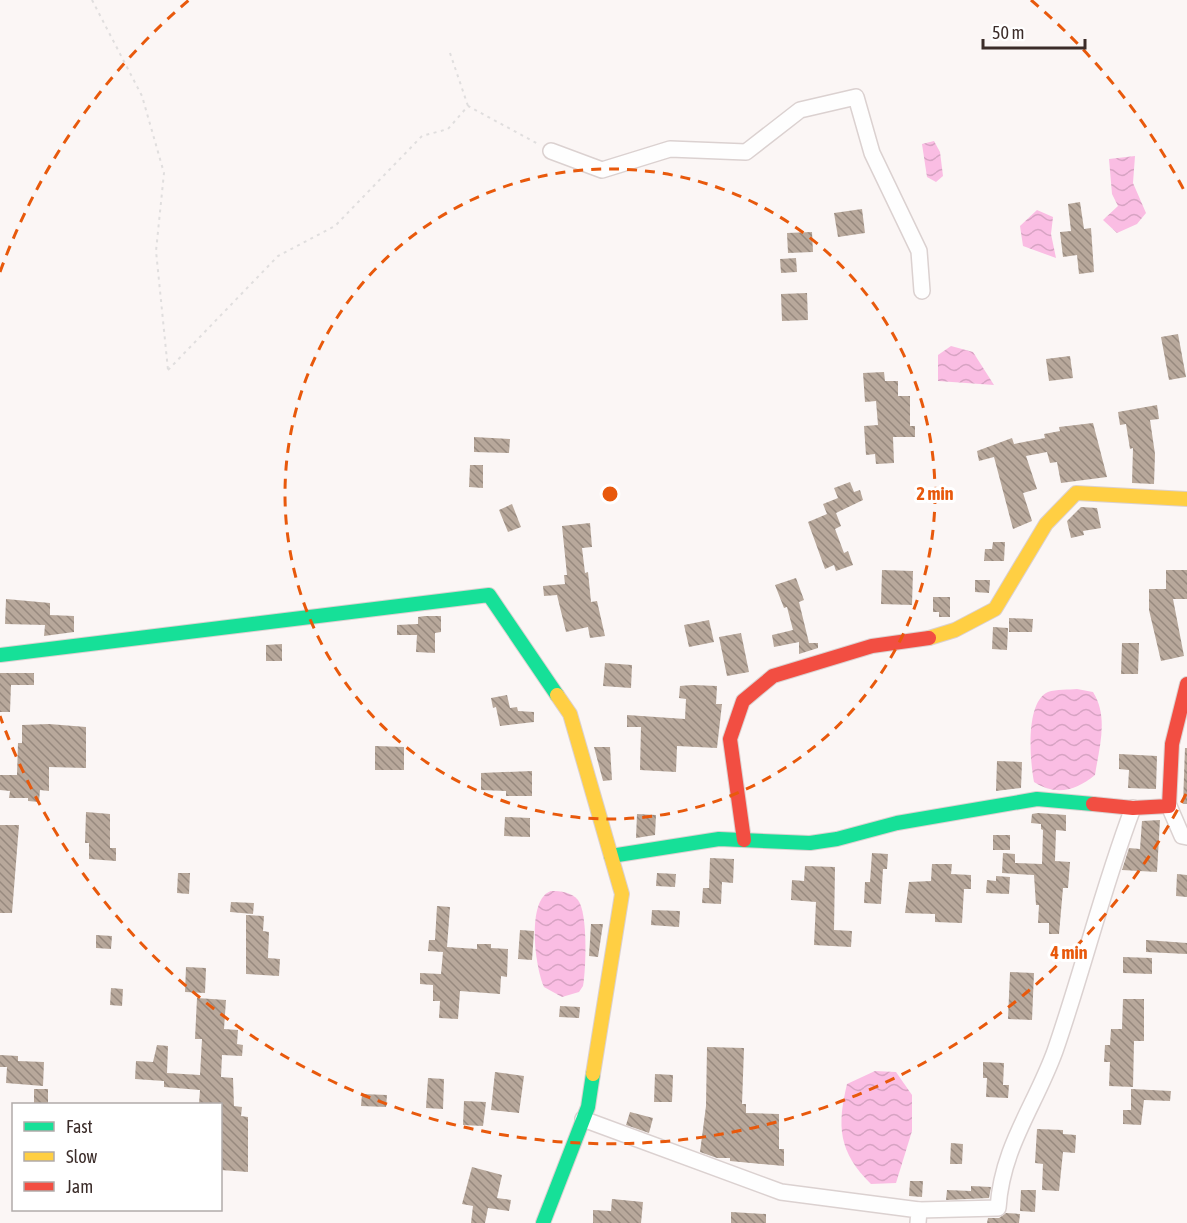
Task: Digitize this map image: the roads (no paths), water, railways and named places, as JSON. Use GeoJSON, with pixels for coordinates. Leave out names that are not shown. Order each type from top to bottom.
{"type":"FeatureCollection","features":[{"type":"Feature","properties":{"kind":"street"},"geometry":{"type":"LineString","coordinates":[[551,152],[602,170],[670,149],[746,152],[800,110],[856,97],[872,153],[919,251],[922,291]]}},
{"type":"Feature","properties":{"kind":"street"},"geometry":{"type":"LineString","coordinates":[[744,840],[730,739],[743,701],[773,676],[872,646],[929,638],[955,630],[995,609],[1046,524],[1076,493],[1187,499]]}},
{"type":"Feature","properties":{"kind":"street"},"geometry":{"type":"LineString","coordinates":[[0,655],[489,595],[570,714],[622,894],[588,1107],[543,1223]]}},
{"type":"Feature","properties":{"kind":"street"},"geometry":{"type":"LineString","coordinates":[[1187,684],[1177,711],[1169,753],[1169,806],[1182,836],[1187,837]]}},
{"type":"Feature","properties":{"kind":"street"},"geometry":{"type":"LineString","coordinates":[[611,856],[719,839],[810,843],[837,839],[897,823],[1037,799],[1133,808],[1169,806]]}},
{"type":"Feature","properties":{"kind":"street"},"geometry":{"type":"LineString","coordinates":[[583,1119],[781,1192],[919,1216],[998,1208],[1000,1179],[1011,1145],[1054,1053],[1133,808]]}},
{"type":"Feature","properties":{"kind":"water"},"geometry":{"type":"Polygon","coordinates":[[[934,141],[940,152],[943,176],[936,182],[927,177],[922,144],[934,141]]]}},
{"type":"Feature","properties":{"kind":"water"},"geometry":{"type":"Polygon","coordinates":[[[1135,156],[1133,183],[1146,213],[1137,224],[1117,233],[1103,220],[1118,206],[1112,194],[1109,159],[1135,156]]]}},
{"type":"Feature","properties":{"kind":"water"},"geometry":{"type":"Polygon","coordinates":[[[1037,210],[1053,217],[1051,234],[1056,258],[1023,246],[1020,226],[1037,210]]]}},
{"type":"Feature","properties":{"kind":"water"},"geometry":{"type":"Polygon","coordinates":[[[951,346],[973,352],[994,385],[938,381],[938,355],[951,346]]]}},
{"type":"Feature","properties":{"kind":"water"},"geometry":{"type":"Polygon","coordinates":[[[1077,689],[1093,692],[1101,712],[1102,733],[1095,775],[1073,788],[1050,789],[1034,782],[1031,760],[1032,719],[1041,698],[1048,692],[1077,689]]]}},
{"type":"Feature","properties":{"kind":"water"},"geometry":{"type":"Polygon","coordinates":[[[551,891],[566,892],[578,900],[585,928],[583,986],[579,992],[562,997],[544,987],[536,950],[535,920],[538,907],[543,897],[551,891]]]}},
{"type":"Feature","properties":{"kind":"water"},"geometry":{"type":"Polygon","coordinates":[[[875,1071],[896,1072],[912,1095],[912,1131],[896,1183],[871,1184],[852,1161],[843,1138],[841,1126],[847,1084],[875,1071]]]}}]}
